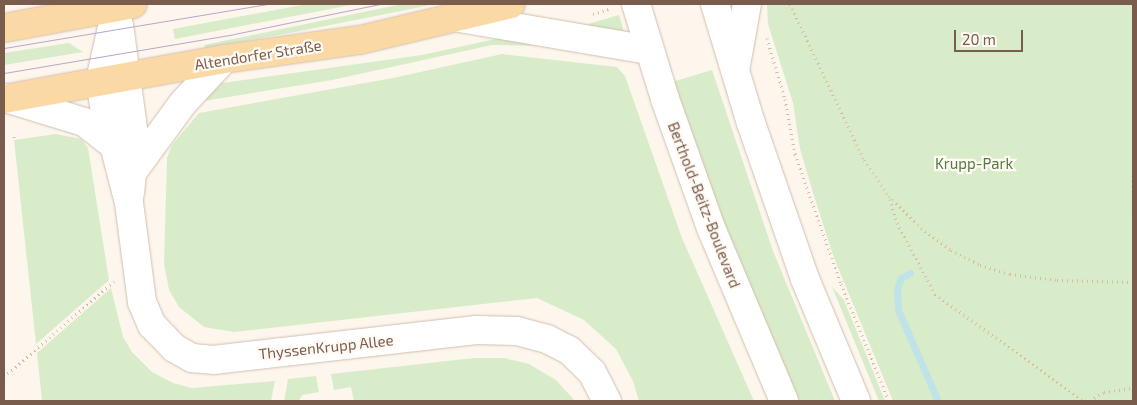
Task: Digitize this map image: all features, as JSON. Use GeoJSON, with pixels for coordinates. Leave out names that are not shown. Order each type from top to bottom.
{"type":"FeatureCollection","features":[{"type":"Feature","properties":{"kind":"main road","name":"Altendorfer Straße"},"geometry":{"type":"LineString","coordinates":[[5,99],[224,59],[360,40],[460,18],[511,4]]}},
{"type":"Feature","properties":{"kind":"main road"},"geometry":{"type":"LineString","coordinates":[[4,28],[125,5]]}},
{"type":"Feature","properties":{"kind":"street","name":"Berthold-Beitz-Boulevard"},"geometry":{"type":"LineString","coordinates":[[636,4],[649,50],[711,228],[784,401]]}},
{"type":"Feature","properties":{"kind":"street"},"geometry":{"type":"LineString","coordinates":[[715,4],[735,74],[764,163],[805,279],[852,392]]}},
{"type":"Feature","properties":{"kind":"street"},"geometry":{"type":"LineString","coordinates":[[735,74],[747,4]]}},
{"type":"Feature","properties":{"kind":"street","name":"ThyssenKrupp Allee"},"geometry":{"type":"LineString","coordinates":[[125,5],[114,78],[111,143],[129,203],[142,302],[152,325],[166,342],[192,358],[213,360],[476,330],[517,331],[547,339],[578,357],[592,372],[607,401]]}},
{"type":"Feature","properties":{"kind":"street"},"geometry":{"type":"LineString","coordinates":[[460,18],[649,50]]}},
{"type":"Feature","properties":{"kind":"street","name":"ThyssenKrupp Allee"},"geometry":{"type":"LineString","coordinates":[[134,170],[183,103],[224,59]]}},
{"type":"Feature","properties":{"kind":"street","name":"ThyssenKrupp Allee"},"geometry":{"type":"LineString","coordinates":[[114,78],[135,143],[134,170],[129,203]]}},
{"type":"Feature","properties":{"kind":"street"},"geometry":{"type":"LineString","coordinates":[[5,99],[84,122],[111,143]]}},
{"type":"Feature","properties":{"kind":"path"},"geometry":{"type":"LineString","coordinates":[[790,4],[864,160],[889,196],[921,228],[951,250],[980,266],[1043,279],[1133,282]]}},
{"type":"Feature","properties":{"kind":"path"},"geometry":{"type":"LineString","coordinates":[[766,34],[785,99],[795,154],[841,284],[889,401]]}},
{"type":"Feature","properties":{"kind":"path"},"geometry":{"type":"LineString","coordinates":[[1133,175],[1133,213]]}},
{"type":"Feature","properties":{"kind":"path"},"geometry":{"type":"LineString","coordinates":[[889,196],[897,223],[935,294],[1084,401]]}},
{"type":"Feature","properties":{"kind":"path"},"geometry":{"type":"LineString","coordinates":[[4,377],[136,263]]}},
{"type":"Feature","properties":{"kind":"path"},"geometry":{"type":"LineString","coordinates":[[1090,401],[1104,392],[1133,388]]}},
{"type":"Feature","properties":{"kind":"green space"},"geometry":{"type":"Polygon","coordinates":[[[307,4],[356,4],[175,39],[173,29],[307,4]]]}},
{"type":"Feature","properties":{"kind":"green space"},"geometry":{"type":"Polygon","coordinates":[[[402,4],[436,4],[212,47],[205,48],[204,45],[402,4]]]}},
{"type":"Feature","properties":{"kind":"green space","name":"Krupp-Park"},"geometry":{"type":"Polygon","coordinates":[[[767,4],[1133,4],[1133,401],[893,401],[834,258],[814,196],[800,149],[793,103],[768,24],[767,4]]]}},
{"type":"Feature","properties":{"kind":"green space"},"geometry":{"type":"Polygon","coordinates":[[[619,15],[625,35],[571,29],[619,15]]]}},
{"type":"Feature","properties":{"kind":"green space"},"geometry":{"type":"Polygon","coordinates":[[[505,37],[550,46],[492,45],[332,80],[197,102],[215,84],[422,55],[505,37]]]}},
{"type":"Feature","properties":{"kind":"green space"},"geometry":{"type":"Polygon","coordinates":[[[69,43],[83,52],[4,65],[4,53],[69,43]]]}},
{"type":"Feature","properties":{"kind":"green space"},"geometry":{"type":"Polygon","coordinates":[[[502,54],[617,67],[625,76],[682,238],[754,401],[639,401],[633,381],[616,349],[584,320],[537,298],[234,332],[204,327],[179,307],[169,290],[164,264],[167,158],[172,145],[199,113],[393,78],[502,54]]]}},
{"type":"Feature","properties":{"kind":"green space"},"geometry":{"type":"Polygon","coordinates":[[[712,70],[773,251],[835,401],[798,401],[719,217],[672,82],[712,70]]]}},
{"type":"Feature","properties":{"kind":"green space"},"geometry":{"type":"Polygon","coordinates":[[[56,134],[81,139],[88,148],[109,280],[36,344],[14,140],[56,134]]]}},
{"type":"Feature","properties":{"kind":"green space"},"geometry":{"type":"Polygon","coordinates":[[[832,287],[844,300],[885,401],[879,401],[832,287]]]}},
{"type":"Feature","properties":{"kind":"green space"},"geometry":{"type":"Polygon","coordinates":[[[111,288],[123,337],[132,352],[152,372],[173,383],[192,388],[275,381],[271,401],[42,401],[37,353],[111,288]]]}},
{"type":"Feature","properties":{"kind":"green space"},"geometry":{"type":"Polygon","coordinates":[[[474,358],[504,358],[529,364],[556,380],[575,401],[354,401],[351,387],[334,390],[331,374],[474,358]]]}},
{"type":"Feature","properties":{"kind":"green space"},"geometry":{"type":"Polygon","coordinates":[[[316,376],[319,392],[302,395],[299,401],[284,401],[288,379],[316,376]]]}},
{"type":"Feature","properties":{"kind":"waterway"},"geometry":{"type":"LineString","coordinates":[[910,273],[901,278],[897,288],[898,310],[938,401]]}},
{"type":"Feature","properties":{"kind":"tram line"},"geometry":{"type":"LineString","coordinates":[[4,48],[267,4]]}},
{"type":"Feature","properties":{"kind":"tram line"},"geometry":{"type":"LineString","coordinates":[[4,73],[234,34],[380,4]]}}]}
